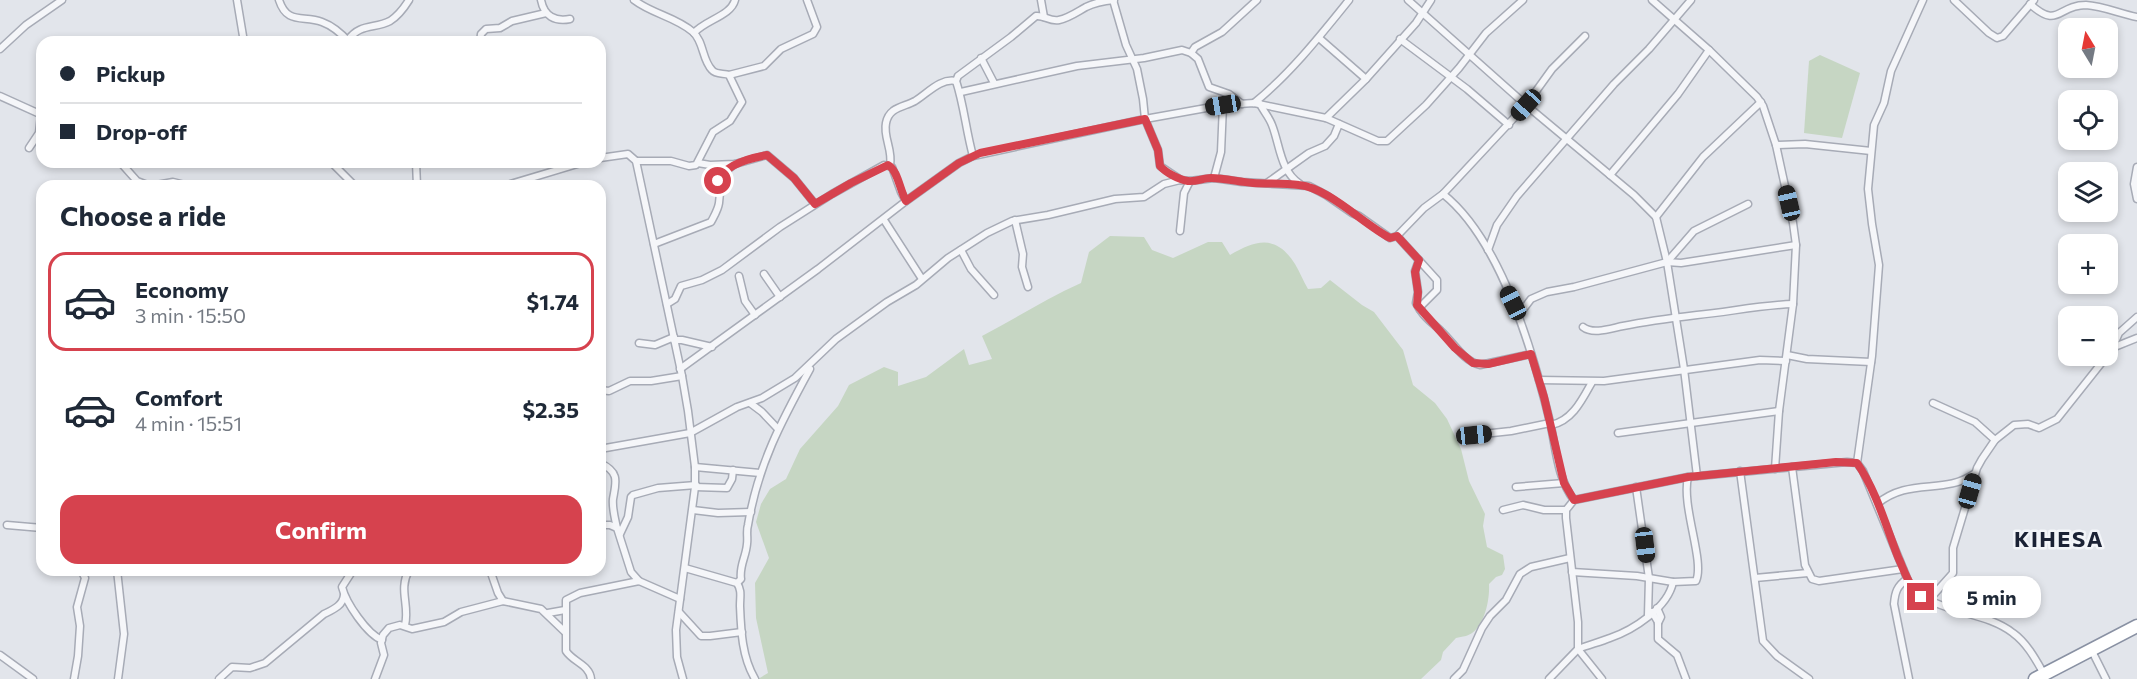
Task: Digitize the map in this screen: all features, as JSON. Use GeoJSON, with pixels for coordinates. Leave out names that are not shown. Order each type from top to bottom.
{"type":"FeatureCollection","features":[{"type":"Feature","properties":{"kind":"highway"},"geometry":{"type":"LineString","coordinates":[[2040,676],[2137,626]]}},
{"type":"Feature","properties":{"kind":"street"},"geometry":{"type":"LineString","coordinates":[[0,48],[26,25],[62,0]]}},
{"type":"Feature","properties":{"kind":"street"},"geometry":{"type":"LineString","coordinates":[[237,0],[243,36]]}},
{"type":"Feature","properties":{"kind":"street"},"geometry":{"type":"LineString","coordinates":[[279,0],[288,15],[293,18],[315,20],[330,25],[342,36]]}},
{"type":"Feature","properties":{"kind":"street"},"geometry":{"type":"LineString","coordinates":[[351,36],[365,27],[391,20],[399,14],[409,0]]}},
{"type":"Feature","properties":{"kind":"street"},"geometry":{"type":"LineString","coordinates":[[541,0],[546,13],[555,20],[570,19]]}},
{"type":"Feature","properties":{"kind":"street"},"geometry":{"type":"LineString","coordinates":[[634,0],[694,33],[713,72],[729,75],[764,66],[781,49],[813,34],[817,27],[807,0]]}},
{"type":"Feature","properties":{"kind":"street"},"geometry":{"type":"LineString","coordinates":[[694,33],[703,24],[729,11],[735,0]]}},
{"type":"Feature","properties":{"kind":"street"},"geometry":{"type":"LineString","coordinates":[[1041,0],[1044,17]]}},
{"type":"Feature","properties":{"kind":"street"},"geometry":{"type":"LineString","coordinates":[[973,156],[957,81],[961,74],[1036,16],[1057,21],[1086,7],[1114,0],[1126,45],[1140,82],[1145,119],[1158,150],[1160,166],[1182,180]]}},
{"type":"Feature","properties":{"kind":"street"},"geometry":{"type":"LineString","coordinates":[[1191,52],[1195,47],[1222,32],[1257,0]]}},
{"type":"Feature","properties":{"kind":"street"},"geometry":{"type":"LineString","coordinates":[[1257,104],[1319,38],[1349,0]]}},
{"type":"Feature","properties":{"kind":"street"},"geometry":{"type":"LineString","coordinates":[[1408,0],[1526,105],[1634,195],[1656,217],[1667,262],[1676,317],[1697,476]]}},
{"type":"Feature","properties":{"kind":"street"},"geometry":{"type":"LineString","coordinates":[[1326,118],[1366,79],[1431,0]]}},
{"type":"Feature","properties":{"kind":"street"},"geometry":{"type":"LineString","coordinates":[[606,391],[630,381],[651,381],[681,373],[712,347],[884,220],[906,201],[959,163],[973,156],[1145,119],[1223,105],[1242,104],[1257,104],[1326,118],[1378,141],[1387,141],[1402,129],[1452,77],[1498,22],[1523,0]]}},
{"type":"Feature","properties":{"kind":"street"},"geometry":{"type":"LineString","coordinates":[[1652,0],[1709,50],[1761,102],[1776,145],[1797,245],[1775,469]]}},
{"type":"Feature","properties":{"kind":"street"},"geometry":{"type":"LineString","coordinates":[[1488,250],[1501,219],[1523,189],[1691,0]]}},
{"type":"Feature","properties":{"kind":"street"},"geometry":{"type":"LineString","coordinates":[[1954,0],[1997,38],[2003,36],[2032,2],[2041,14],[2047,15],[2058,14],[2074,6],[2088,5],[2137,17]]}},
{"type":"Feature","properties":{"kind":"street"},"geometry":{"type":"LineString","coordinates":[[1919,2],[1892,72],[1884,103],[1874,125],[1869,200],[1879,265],[1871,362],[1857,463],[1863,471],[1877,504],[1906,579],[1915,591],[1928,601],[1991,620],[2015,634],[2024,643],[2040,676]]}},
{"type":"Feature","properties":{"kind":"street"},"geometry":{"type":"LineString","coordinates":[[482,36],[486,29],[500,28],[512,21],[546,13]]}},
{"type":"Feature","properties":{"kind":"street"},"geometry":{"type":"LineString","coordinates":[[606,448],[690,433],[738,407],[762,398],[795,378],[836,339],[961,250],[1003,224],[1015,220],[1115,199],[1144,197],[1164,184],[1182,180],[1214,178],[1309,186],[1359,216],[1384,235],[1390,238],[1397,236],[1424,208],[1443,194],[1509,124],[1552,69],[1585,36]]}},
{"type":"Feature","properties":{"kind":"street"},"geometry":{"type":"LineString","coordinates":[[1319,38],[1366,79]]}},
{"type":"Feature","properties":{"kind":"street"},"geometry":{"type":"LineString","coordinates":[[1400,39],[1452,77],[1509,124]]}},
{"type":"Feature","properties":{"kind":"street"},"geometry":{"type":"LineString","coordinates":[[961,92],[1077,66],[1132,59],[1175,50],[1191,52],[1198,59],[1209,87],[1229,94],[1242,104]]}},
{"type":"Feature","properties":{"kind":"street"},"geometry":{"type":"LineString","coordinates":[[1610,175],[1678,94],[1709,50]]}},
{"type":"Feature","properties":{"kind":"street"},"geometry":{"type":"LineString","coordinates":[[981,58],[994,83]]}},
{"type":"Feature","properties":{"kind":"street"},"geometry":{"type":"LineString","coordinates":[[636,161],[671,161],[694,166],[698,163],[713,132],[730,121],[741,105],[741,98],[729,75]]}},
{"type":"Feature","properties":{"kind":"street"},"geometry":{"type":"LineString","coordinates":[[906,201],[890,165],[890,150],[885,130],[888,116],[939,84],[951,80],[957,81]]}},
{"type":"Feature","properties":{"kind":"street"},"geometry":{"type":"LineString","coordinates":[[0,96],[36,112]]}},
{"type":"Feature","properties":{"kind":"street"},"geometry":{"type":"LineString","coordinates":[[1656,217],[1703,157],[1761,102]]}},
{"type":"Feature","properties":{"kind":"street"},"geometry":{"type":"LineString","coordinates":[[1257,104],[1271,122],[1287,170],[1300,185]]}},
{"type":"Feature","properties":{"kind":"street"},"geometry":{"type":"LineString","coordinates":[[1214,178],[1221,152],[1223,105]]}},
{"type":"Feature","properties":{"kind":"street"},"geometry":{"type":"LineString","coordinates":[[1266,183],[1309,153],[1329,143],[1339,124]]}},
{"type":"Feature","properties":{"kind":"street"},"geometry":{"type":"LineString","coordinates":[[29,148],[36,138]]}},
{"type":"Feature","properties":{"kind":"street"},"geometry":{"type":"LineString","coordinates":[[1776,145],[1805,144],[1871,151]]}},
{"type":"Feature","properties":{"kind":"street"},"geometry":{"type":"LineString","coordinates":[[606,157],[628,154],[636,161],[681,373],[690,433],[695,486],[676,630],[677,657],[683,679]]}},
{"type":"Feature","properties":{"kind":"street"},"geometry":{"type":"LineString","coordinates":[[698,163],[735,164],[767,155],[794,178],[815,204]]}},
{"type":"Feature","properties":{"kind":"street"},"geometry":{"type":"LineString","coordinates":[[654,244],[711,222],[720,203],[718,181],[721,175],[735,164]]}},
{"type":"Feature","properties":{"kind":"street"},"geometry":{"type":"LineString","coordinates":[[667,304],[675,299],[681,286],[702,280],[728,267],[780,227],[815,204],[884,165],[890,165]]}},
{"type":"Feature","properties":{"kind":"street"},"geometry":{"type":"LineString","coordinates":[[2137,167],[2134,184],[2137,200]]}},
{"type":"Feature","properties":{"kind":"street"},"geometry":{"type":"LineString","coordinates":[[125,168],[135,180]]}},
{"type":"Feature","properties":{"kind":"street"},"geometry":{"type":"LineString","coordinates":[[337,168],[349,180]]}},
{"type":"Feature","properties":{"kind":"street"},"geometry":{"type":"LineString","coordinates":[[524,180],[564,168]]}},
{"type":"Feature","properties":{"kind":"street"},"geometry":{"type":"LineString","coordinates":[[1180,231],[1184,193],[1191,181]]}},
{"type":"Feature","properties":{"kind":"street"},"geometry":{"type":"LineString","coordinates":[[1443,194],[1455,204],[1488,250],[1519,315],[1551,424],[1564,483],[1574,500]]}},
{"type":"Feature","properties":{"kind":"street"},"geometry":{"type":"LineString","coordinates":[[1667,262],[1694,231],[1748,204]]}},
{"type":"Feature","properties":{"kind":"street"},"geometry":{"type":"LineString","coordinates":[[884,220],[922,279]]}},
{"type":"Feature","properties":{"kind":"street"},"geometry":{"type":"LineString","coordinates":[[1015,220],[1023,254],[1022,267],[1028,287]]}},
{"type":"Feature","properties":{"kind":"street"},"geometry":{"type":"LineString","coordinates":[[1397,236],[1435,276],[1438,286],[1420,310]]}},
{"type":"Feature","properties":{"kind":"street"},"geometry":{"type":"LineString","coordinates":[[1519,315],[1531,299],[1547,292],[1667,262],[1681,263],[1797,245]]}},
{"type":"Feature","properties":{"kind":"street"},"geometry":{"type":"LineString","coordinates":[[961,250],[971,269],[994,295]]}},
{"type":"Feature","properties":{"kind":"street"},"geometry":{"type":"LineString","coordinates":[[1419,260],[1415,275],[1418,292],[1416,303],[1455,348],[1473,363],[1488,364],[1531,354]]}},
{"type":"Feature","properties":{"kind":"street"},"geometry":{"type":"LineString","coordinates":[[764,274],[780,297]]}},
{"type":"Feature","properties":{"kind":"street"},"geometry":{"type":"LineString","coordinates":[[739,276],[745,301],[755,315]]}},
{"type":"Feature","properties":{"kind":"street"},"geometry":{"type":"LineString","coordinates":[[1583,327],[1589,331],[1602,330],[1755,306],[1793,304]]}},
{"type":"Feature","properties":{"kind":"street"},"geometry":{"type":"LineString","coordinates":[[2118,335],[2137,317]]}},
{"type":"Feature","properties":{"kind":"street"},"geometry":{"type":"LineString","coordinates":[[2118,346],[2137,338]]}},
{"type":"Feature","properties":{"kind":"street"},"geometry":{"type":"LineString","coordinates":[[639,343],[660,344],[674,339],[712,347]]}},
{"type":"Feature","properties":{"kind":"street"},"geometry":{"type":"LineString","coordinates":[[1539,380],[1592,382],[1786,358],[1871,362]]}},
{"type":"Feature","properties":{"kind":"street"},"geometry":{"type":"LineString","coordinates":[[737,583],[741,579],[740,571],[748,542],[747,527],[760,473],[778,429],[814,362]]}},
{"type":"Feature","properties":{"kind":"street"},"geometry":{"type":"LineString","coordinates":[[1928,601],[1953,573],[1953,548],[1975,474],[1995,440],[2014,425],[2028,424],[2039,428],[2052,423],[2098,366]]}},
{"type":"Feature","properties":{"kind":"street"},"geometry":{"type":"LineString","coordinates":[[1474,435],[1559,423],[1571,414],[1592,382]]}},
{"type":"Feature","properties":{"kind":"street"},"geometry":{"type":"LineString","coordinates":[[750,403],[778,429]]}},
{"type":"Feature","properties":{"kind":"street"},"geometry":{"type":"LineString","coordinates":[[1933,403],[1975,422],[1995,440]]}},
{"type":"Feature","properties":{"kind":"street"},"geometry":{"type":"LineString","coordinates":[[1618,433],[1779,411]]}},
{"type":"Feature","properties":{"kind":"street"},"geometry":{"type":"LineString","coordinates":[[1602,679],[1578,649],[1578,622],[1566,510],[1574,500],[1688,477],[1836,462],[1857,463]]}},
{"type":"Feature","properties":{"kind":"street"},"geometry":{"type":"LineString","coordinates":[[606,466],[613,473],[616,491],[613,502],[618,531],[630,572],[639,581],[680,599]]}},
{"type":"Feature","properties":{"kind":"street"},"geometry":{"type":"LineString","coordinates":[[695,467],[760,473]]}},
{"type":"Feature","properties":{"kind":"street"},"geometry":{"type":"LineString","coordinates":[[1792,467],[1808,573],[1812,579],[1819,581],[1904,569]]}},
{"type":"Feature","properties":{"kind":"street"},"geometry":{"type":"LineString","coordinates":[[618,531],[628,517],[632,496],[658,488],[695,486],[727,488],[733,470]]}},
{"type":"Feature","properties":{"kind":"street"},"geometry":{"type":"LineString","coordinates":[[1740,471],[1763,641],[1777,656],[1809,679]]}},
{"type":"Feature","properties":{"kind":"street"},"geometry":{"type":"LineString","coordinates":[[1877,504],[1898,492],[1926,486],[1956,484],[1975,474]]}},
{"type":"Feature","properties":{"kind":"street"},"geometry":{"type":"LineString","coordinates":[[1572,572],[1694,582],[1698,576],[1686,494],[1688,477]]}},
{"type":"Feature","properties":{"kind":"street"},"geometry":{"type":"LineString","coordinates":[[1516,487],[1564,483]]}},
{"type":"Feature","properties":{"kind":"street"},"geometry":{"type":"LineString","coordinates":[[1636,487],[1652,612],[1658,623],[1658,639],[1677,655],[1686,679]]}},
{"type":"Feature","properties":{"kind":"street"},"geometry":{"type":"LineString","coordinates":[[1503,510],[1523,505],[1544,510],[1566,510]]}},
{"type":"Feature","properties":{"kind":"street"},"geometry":{"type":"LineString","coordinates":[[693,510],[718,513],[751,512]]}},
{"type":"Feature","properties":{"kind":"street"},"geometry":{"type":"LineString","coordinates":[[7,525],[36,527]]}},
{"type":"Feature","properties":{"kind":"street"},"geometry":{"type":"LineString","coordinates":[[606,525],[618,531]]}},
{"type":"Feature","properties":{"kind":"street"},"geometry":{"type":"LineString","coordinates":[[1454,679],[1462,669],[1482,628],[1506,600],[1520,574],[1531,567],[1570,558]]}},
{"type":"Feature","properties":{"kind":"street"},"geometry":{"type":"LineString","coordinates":[[685,568],[737,583],[741,592],[742,632],[746,663],[755,679]]}},
{"type":"Feature","properties":{"kind":"street"},"geometry":{"type":"LineString","coordinates":[[1755,578],[1808,573]]}},
{"type":"Feature","properties":{"kind":"street"},"geometry":{"type":"LineString","coordinates":[[74,679],[80,626],[78,607],[84,576]]}},
{"type":"Feature","properties":{"kind":"street"},"geometry":{"type":"LineString","coordinates":[[118,576],[124,634],[118,679]]}},
{"type":"Feature","properties":{"kind":"street"},"geometry":{"type":"LineString","coordinates":[[349,576],[342,587],[344,595],[369,632],[382,640]]}},
{"type":"Feature","properties":{"kind":"street"},"geometry":{"type":"LineString","coordinates":[[405,625],[407,613],[403,581],[406,576]]}},
{"type":"Feature","properties":{"kind":"street"},"geometry":{"type":"LineString","coordinates":[[492,576],[503,600]]}},
{"type":"Feature","properties":{"kind":"street"},"geometry":{"type":"LineString","coordinates":[[1906,579],[1895,592],[1894,604],[1909,679]]}},
{"type":"Feature","properties":{"kind":"street"},"geometry":{"type":"LineString","coordinates":[[591,679],[589,670],[570,657],[566,651],[566,600],[571,596],[639,581]]}},
{"type":"Feature","properties":{"kind":"street"},"geometry":{"type":"LineString","coordinates":[[1549,679],[1578,649],[1617,635],[1652,612],[1668,595],[1673,582]]}},
{"type":"Feature","properties":{"kind":"street"},"geometry":{"type":"LineString","coordinates":[[219,679],[232,667],[250,668],[265,663],[324,614],[333,610],[343,600],[344,595]]}},
{"type":"Feature","properties":{"kind":"street"},"geometry":{"type":"LineString","coordinates":[[375,679],[384,655],[382,640],[386,630],[400,624],[412,629],[444,622],[461,612],[503,600],[537,607],[548,613],[565,632]]}},
{"type":"Feature","properties":{"kind":"street"},"geometry":{"type":"LineString","coordinates":[[548,613],[565,610]]}},
{"type":"Feature","properties":{"kind":"street"},"geometry":{"type":"LineString","coordinates":[[679,612],[700,636],[742,632]]}},
{"type":"Feature","properties":{"kind":"street"},"geometry":{"type":"LineString","coordinates":[[2091,649],[2106,679]]}},
{"type":"Feature","properties":{"kind":"street"},"geometry":{"type":"LineString","coordinates":[[0,655],[33,679]]}},
{"type":"Feature","properties":{"kind":"green space"},"geometry":{"type":"Polygon","coordinates":[[[1820,55],[1860,73],[1842,138],[1804,133],[1809,61],[1820,55]]]}},
{"type":"Feature","properties":{"kind":"green space"},"geometry":{"type":"Polygon","coordinates":[[[1110,236],[1144,237],[1152,250],[1173,258],[1208,242],[1222,242],[1230,255],[1257,243],[1273,244],[1288,254],[1308,289],[1321,288],[1330,280],[1374,312],[1403,350],[1413,385],[1435,403],[1447,419],[1461,449],[1469,481],[1485,514],[1483,526],[1487,547],[1503,555],[1505,569],[1502,575],[1489,584],[1485,614],[1477,628],[1466,636],[1456,638],[1443,652],[1441,660],[1421,679],[758,679],[768,673],[756,618],[755,583],[769,558],[756,522],[761,504],[770,489],[786,479],[800,449],[838,406],[849,385],[884,367],[898,372],[898,386],[926,377],[964,349],[969,365],[992,359],[982,336],[1081,283],[1089,252],[1110,236]]]}},
{"type":"Feature","properties":{"kind":"district","name":"KIHESA"},"geometry":{"type":"Point","coordinates":[2059,538]}},
{"type":"Feature","properties":{"kind":"route"},"geometry":{"type":"LineString","coordinates":[[718,181],[721,175],[735,164],[767,155],[794,178],[815,204],[884,165],[890,165],[906,201],[959,163],[980,153],[1145,119],[1160,156],[1160,166],[1182,180],[1214,178],[1309,186],[1359,216],[1384,235],[1390,238],[1397,236],[1419,260],[1415,272],[1417,305],[1427,319],[1473,363],[1488,364],[1531,354],[1544,397],[1564,483],[1574,500],[1688,477],[1836,462],[1857,463],[1863,471],[1909,584],[1921,597]]}}]}
